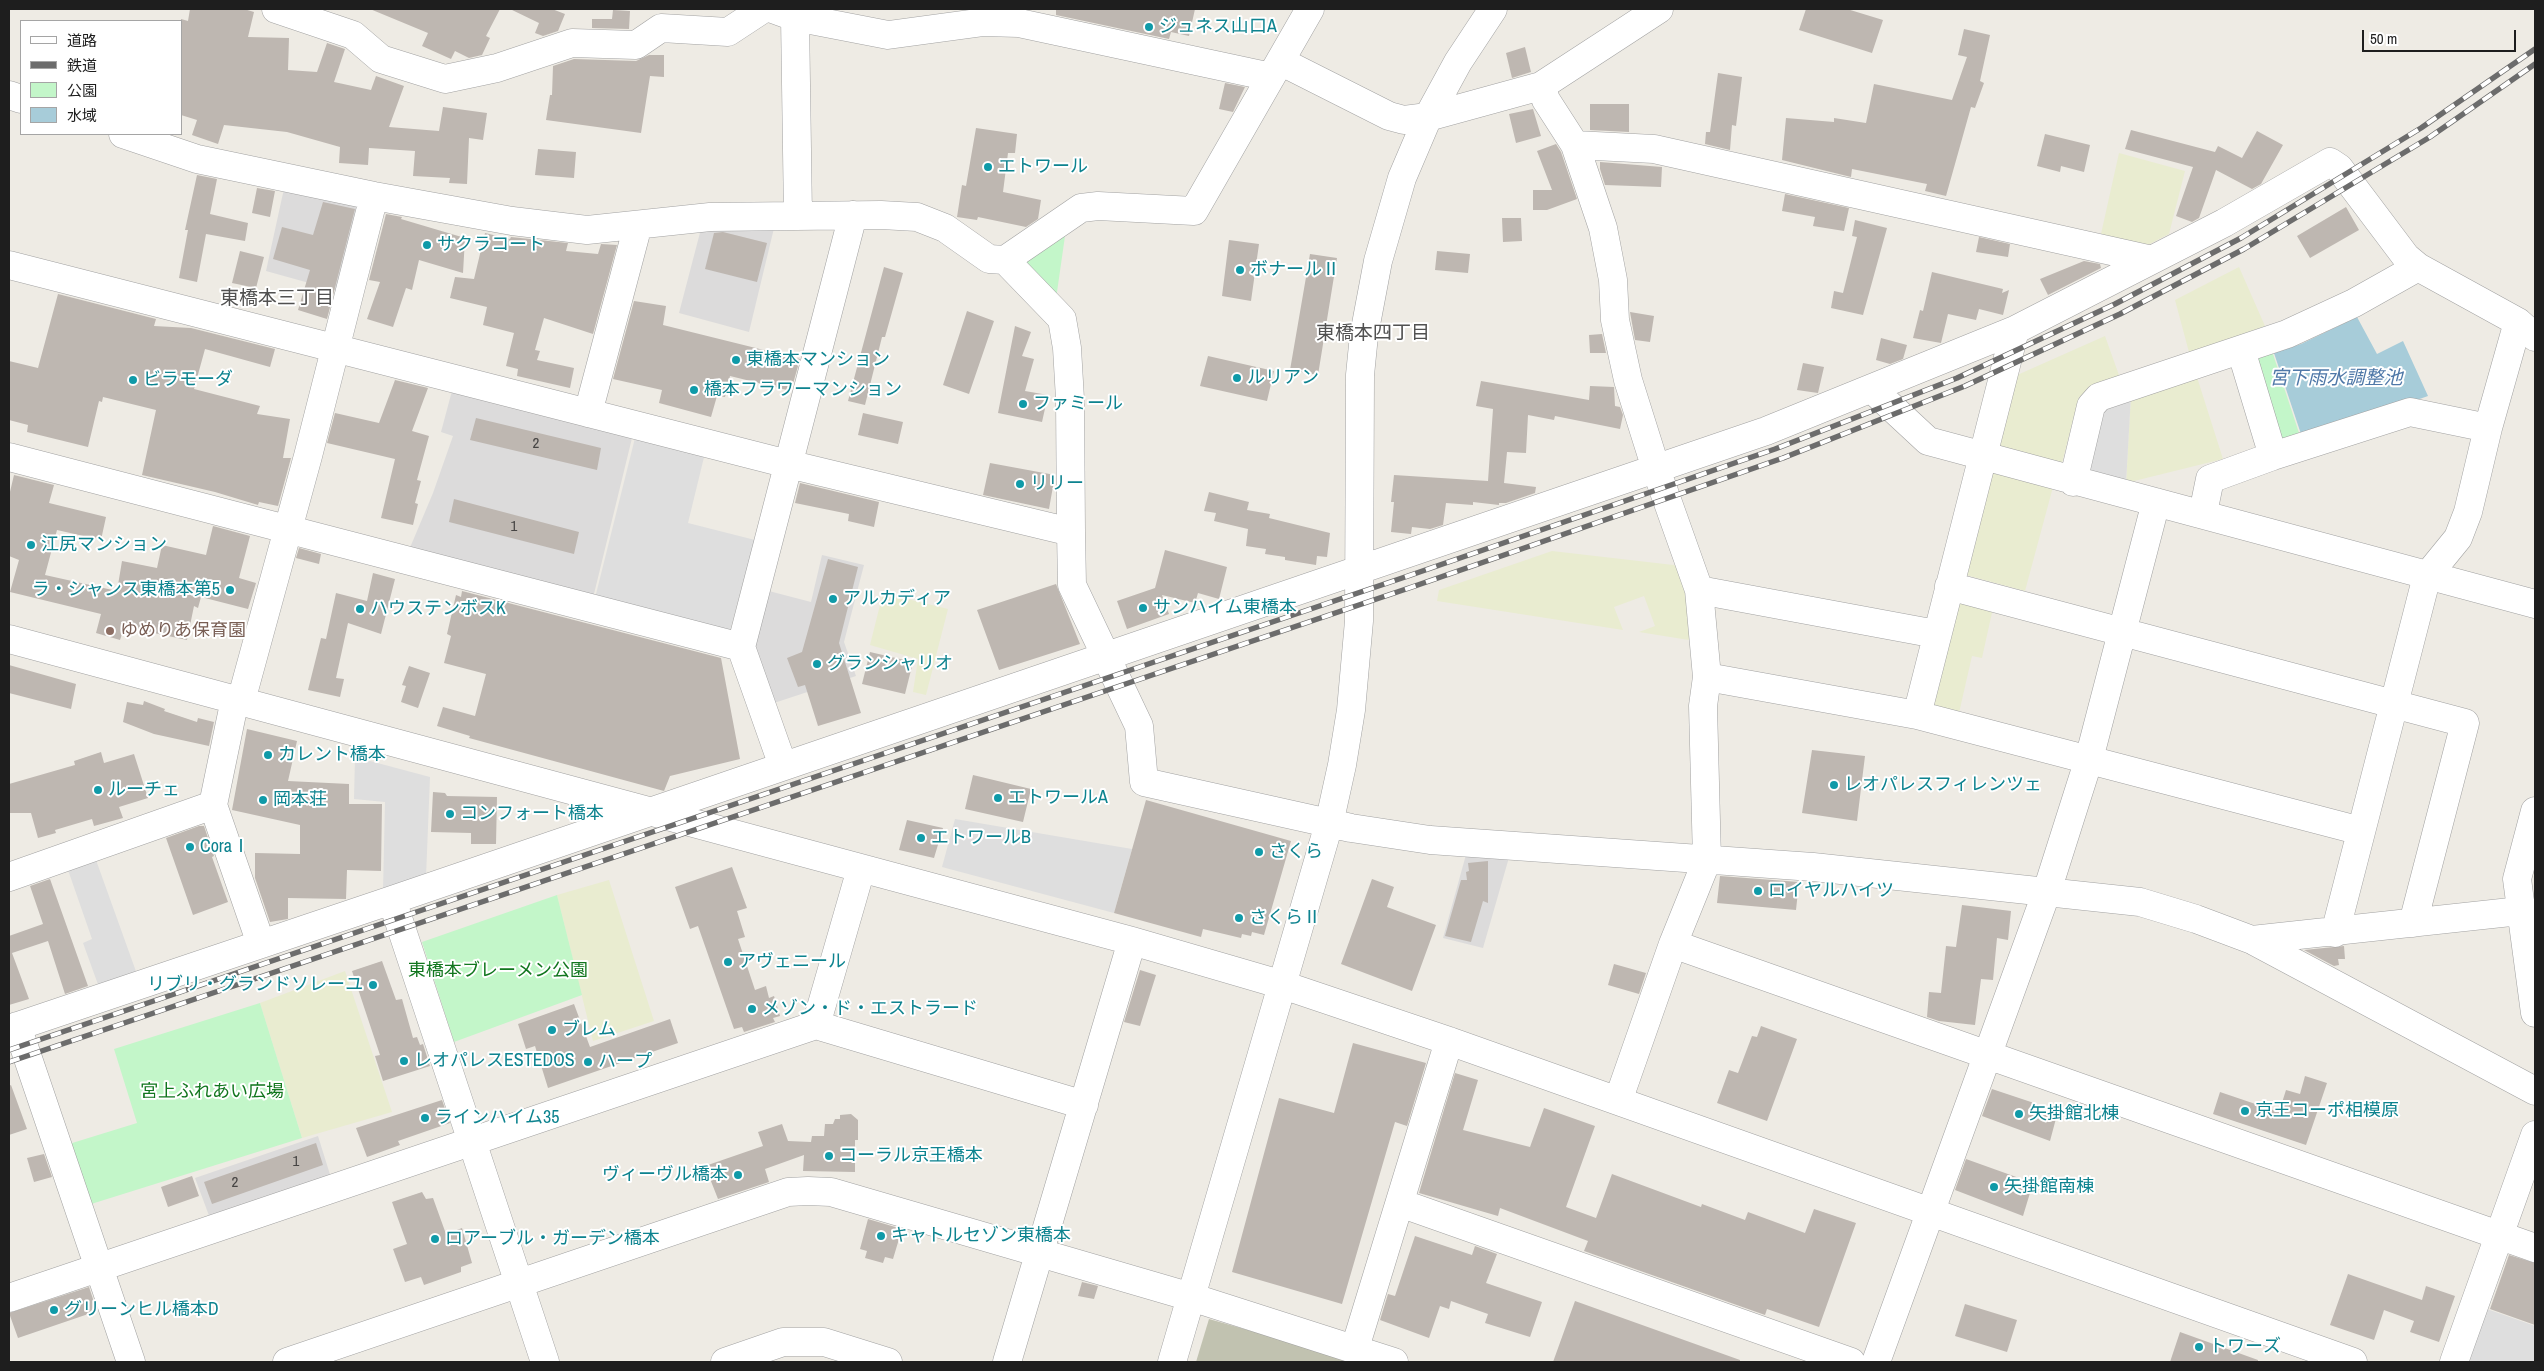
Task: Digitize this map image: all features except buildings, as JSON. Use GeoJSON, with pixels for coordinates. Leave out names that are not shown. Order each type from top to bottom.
{"type":"FeatureCollection","features":[{"type":"Feature","properties":{"kind":"street"},"geometry":{"type":"LineString","coordinates":[[276,9],[353,35],[381,59],[445,79],[497,68],[572,43],[636,45],[661,28],[728,32],[763,9]]}},
{"type":"Feature","properties":{"kind":"street"},"geometry":{"type":"LineString","coordinates":[[126,135],[197,159],[374,196],[574,230],[710,217],[853,215],[917,217],[945,228],[989,259],[1005,260],[1080,208],[1098,206],[1194,211],[1310,9]]}},
{"type":"Feature","properties":{"kind":"street"},"geometry":{"type":"LineString","coordinates":[[1172,1362],[1329,824],[1342,765],[1351,710],[1361,570],[1358,415],[1364,335],[1378,261],[1402,178],[1428,117],[1458,62],[1493,9]]}},
{"type":"Feature","properties":{"kind":"street"},"geometry":{"type":"LineString","coordinates":[[798,216],[784,13],[888,35],[984,22],[1019,23],[1276,69],[1389,116],[1404,120],[1428,117],[1541,86],[1659,9]]}},
{"type":"Feature","properties":{"kind":"street"},"geometry":{"type":"LineString","coordinates":[[1541,86],[1546,100],[1575,145],[1603,228],[1613,280],[1617,329],[1628,380],[1656,469],[1699,590],[1707,677],[1703,706],[1707,860],[1673,944],[1618,1101]]}},
{"type":"Feature","properties":{"kind":"street"},"geometry":{"type":"LineString","coordinates":[[1575,145],[1654,149],[2152,260]]}},
{"type":"Feature","properties":{"kind":"street"},"geometry":{"type":"LineString","coordinates":[[131,1362],[13,1027],[392,900],[1766,431],[2015,330],[2152,260],[2330,162],[2338,168],[2406,257],[2418,267],[2527,330],[2488,428],[2468,512],[2458,538],[2427,576],[2335,933]]}},
{"type":"Feature","properties":{"kind":"street"},"geometry":{"type":"LineString","coordinates":[[262,944],[213,805],[238,700],[287,531],[374,196]]}},
{"type":"Feature","properties":{"kind":"street"},"geometry":{"type":"LineString","coordinates":[[783,766],[741,647],[853,215]]}},
{"type":"Feature","properties":{"kind":"street"},"geometry":{"type":"LineString","coordinates":[[588,413],[638,225]]}},
{"type":"Feature","properties":{"kind":"street"},"geometry":{"type":"LineString","coordinates":[[1005,260],[1062,319],[1067,348],[1070,399],[1072,585],[1139,726],[1144,782],[1329,824],[1430,840],[1813,867],[2140,902],[2196,919],[2252,940],[2535,1091]]}},
{"type":"Feature","properties":{"kind":"street"},"geometry":{"type":"LineString","coordinates":[[9,266],[788,464],[1071,532]]}},
{"type":"Feature","properties":{"kind":"street"},"geometry":{"type":"LineString","coordinates":[[2073,482],[2094,401],[2099,397],[2287,334],[2354,302],[2418,267]]}},
{"type":"Feature","properties":{"kind":"street"},"geometry":{"type":"LineString","coordinates":[[1917,714],[2015,330]]}},
{"type":"Feature","properties":{"kind":"street"},"geometry":{"type":"LineString","coordinates":[[2241,350],[2274,456]]}},
{"type":"Feature","properties":{"kind":"street"},"geometry":{"type":"LineString","coordinates":[[1872,389],[1928,441],[2073,482],[2202,513],[2535,604]]}},
{"type":"Feature","properties":{"kind":"street"},"geometry":{"type":"LineString","coordinates":[[2202,513],[2210,479],[2410,412],[2488,428]]}},
{"type":"Feature","properties":{"kind":"street"},"geometry":{"type":"LineString","coordinates":[[9,457],[287,531],[741,647]]}},
{"type":"Feature","properties":{"kind":"street"},"geometry":{"type":"LineString","coordinates":[[1876,1362],[2047,891],[2089,759],[2156,502]]}},
{"type":"Feature","properties":{"kind":"street"},"geometry":{"type":"LineString","coordinates":[[1949,586],[2465,723],[2413,923]]}},
{"type":"Feature","properties":{"kind":"street"},"geometry":{"type":"LineString","coordinates":[[1699,590],[1936,634]]}},
{"type":"Feature","properties":{"kind":"street"},"geometry":{"type":"LineString","coordinates":[[9,639],[1132,941],[1283,985],[1449,1041],[2354,1362]]}},
{"type":"Feature","properties":{"kind":"street"},"geometry":{"type":"LineString","coordinates":[[1707,677],[1917,714],[2362,831]]}},
{"type":"Feature","properties":{"kind":"street"},"geometry":{"type":"LineString","coordinates":[[9,877],[213,805]]}},
{"type":"Feature","properties":{"kind":"street"},"geometry":{"type":"LineString","coordinates":[[2535,812],[2517,879],[2527,912],[2535,1013]]}},
{"type":"Feature","properties":{"kind":"street"},"geometry":{"type":"LineString","coordinates":[[816,1025],[861,869]]}},
{"type":"Feature","properties":{"kind":"street"},"geometry":{"type":"LineString","coordinates":[[392,900],[545,1362]]}},
{"type":"Feature","properties":{"kind":"street"},"geometry":{"type":"LineString","coordinates":[[2252,940],[2527,912]]}},
{"type":"Feature","properties":{"kind":"street"},"geometry":{"type":"LineString","coordinates":[[1007,1362],[1132,941]]}},
{"type":"Feature","properties":{"kind":"street"},"geometry":{"type":"LineString","coordinates":[[1673,944],[2535,1248]]}},
{"type":"Feature","properties":{"kind":"street"},"geometry":{"type":"LineString","coordinates":[[9,1298],[472,1143],[816,1025],[1084,1105]]}},
{"type":"Feature","properties":{"kind":"street"},"geometry":{"type":"LineString","coordinates":[[1355,1348],[1449,1041]]}},
{"type":"Feature","properties":{"kind":"street"},"geometry":{"type":"LineString","coordinates":[[2454,1362],[2535,1135]]}},
{"type":"Feature","properties":{"kind":"street"},"geometry":{"type":"LineString","coordinates":[[287,1362],[788,1192],[831,1192],[1191,1297],[1394,1362]]}},
{"type":"Feature","properties":{"kind":"street"},"geometry":{"type":"LineString","coordinates":[[1400,1203],[1851,1362]]}},
{"type":"Feature","properties":{"kind":"street"},"geometry":{"type":"LineString","coordinates":[[725,1362],[783,1342],[824,1342],[888,1362]]}},
{"type":"Feature","properties":{"kind":"shaded area"},"geometry":{"type":"Polygon","coordinates":[[[2119,153],[2185,171],[2169,234],[2138,250],[2099,243],[2119,153]]]}},
{"type":"Feature","properties":{"kind":"shaded area"},"geometry":{"type":"Polygon","coordinates":[[[285,184],[361,207],[338,291],[266,271],[285,184]]]}},
{"type":"Feature","properties":{"kind":"shaded area"},"geometry":{"type":"Polygon","coordinates":[[[775,224],[749,332],[679,313],[702,225],[775,224]]]}},
{"type":"Feature","properties":{"kind":"shaded area"},"geometry":{"type":"Polygon","coordinates":[[[2239,267],[2265,326],[2190,356],[2175,300],[2239,267]]]}},
{"type":"Feature","properties":{"kind":"shaded area"},"geometry":{"type":"Polygon","coordinates":[[[2105,336],[2120,378],[2079,397],[2062,463],[1991,446],[2015,376],[2105,336]]]}},
{"type":"Feature","properties":{"kind":"shaded area"},"geometry":{"type":"Polygon","coordinates":[[[2196,374],[2223,459],[2126,483],[2131,395],[2196,374]]]}},
{"type":"Feature","properties":{"kind":"shaded area"},"geometry":{"type":"Polygon","coordinates":[[[453,387],[633,434],[593,598],[409,550],[433,493],[453,436],[441,432],[453,387]]]}},
{"type":"Feature","properties":{"kind":"shaded area"},"geometry":{"type":"Polygon","coordinates":[[[2131,395],[2126,483],[2085,473],[2096,410],[2131,395]]]}},
{"type":"Feature","properties":{"kind":"shaded area"},"geometry":{"type":"Polygon","coordinates":[[[636,434],[705,453],[688,523],[755,540],[729,634],[595,598],[636,434]]]}},
{"type":"Feature","properties":{"kind":"shaded area"},"geometry":{"type":"Polygon","coordinates":[[[1994,469],[2053,487],[2025,591],[1962,574],[1994,469]]]}},
{"type":"Feature","properties":{"kind":"shaded area"},"geometry":{"type":"Polygon","coordinates":[[[1552,551],[1682,566],[1695,641],[1639,632],[1655,626],[1644,596],[1614,607],[1623,630],[1437,601],[1439,590],[1552,551]]]}},
{"type":"Feature","properties":{"kind":"shaded area"},"geometry":{"type":"Polygon","coordinates":[[[822,555],[864,565],[844,642],[856,676],[771,704],[752,648],[765,590],[811,602],[822,555]]]}},
{"type":"Feature","properties":{"kind":"shaded area"},"geometry":{"type":"Polygon","coordinates":[[[883,593],[948,609],[926,695],[913,692],[918,659],[870,645],[883,593]]]}},
{"type":"Feature","properties":{"kind":"shaded area"},"geometry":{"type":"Polygon","coordinates":[[[1959,599],[1993,608],[1982,658],[1972,656],[1959,713],[1933,709],[1930,697],[1959,599]]]}},
{"type":"Feature","properties":{"kind":"shaded area"},"geometry":{"type":"Polygon","coordinates":[[[355,757],[430,777],[426,877],[383,891],[385,802],[354,799],[355,757]]]}},
{"type":"Feature","properties":{"kind":"shaded area"},"geometry":{"type":"Polygon","coordinates":[[[955,819],[1132,849],[1114,913],[942,867],[955,819]]]}},
{"type":"Feature","properties":{"kind":"shaded area"},"geometry":{"type":"Polygon","coordinates":[[[1467,851],[1510,854],[1483,948],[1443,938],[1467,851]]]}},
{"type":"Feature","properties":{"kind":"shaded area"},"geometry":{"type":"Polygon","coordinates":[[[96,860],[138,977],[100,990],[83,943],[92,939],[68,870],[96,860]]]}},
{"type":"Feature","properties":{"kind":"shaded area"},"geometry":{"type":"Polygon","coordinates":[[[609,880],[654,1021],[593,1041],[557,895],[609,880]]]}},
{"type":"Feature","properties":{"kind":"shaded area"},"geometry":{"type":"Polygon","coordinates":[[[345,971],[392,1112],[302,1138],[260,1003],[345,971]]]}},
{"type":"Feature","properties":{"kind":"shaded area"},"geometry":{"type":"Polygon","coordinates":[[[318,1136],[332,1181],[211,1221],[195,1178],[318,1136]]]}},
{"type":"Feature","properties":{"kind":"shaded area"},"geometry":{"type":"Polygon","coordinates":[[[2487,1309],[2535,1326],[2535,1362],[2468,1362],[2487,1309]]]}},
{"type":"Feature","properties":{"kind":"shaded area"},"geometry":{"type":"Polygon","coordinates":[[[1209,1319],[1350,1359],[1359,1362],[1196,1362],[1209,1319]]]}},
{"type":"Feature","properties":{"kind":"green space"},"geometry":{"type":"Polygon","coordinates":[[[1066,229],[1056,299],[1021,260],[1066,229]]]}},
{"type":"Feature","properties":{"kind":"green space"},"geometry":{"type":"Polygon","coordinates":[[[2271,348],[2302,442],[2277,444],[2252,355],[2271,348]]]}},
{"type":"Feature","properties":{"kind":"green space","name":"東橋本ブレーメン公園"},"geometry":{"type":"Polygon","coordinates":[[[557,895],[582,995],[454,1042],[422,942],[557,895]]]}},
{"type":"Feature","properties":{"kind":"green space","name":"宮上ふれあい広場"},"geometry":{"type":"Polygon","coordinates":[[[260,1003],[302,1138],[88,1205],[69,1144],[137,1123],[114,1049],[260,1003]]]}},
{"type":"Feature","properties":{"kind":"water","name":"宮下雨水調整池"},"geometry":{"type":"Polygon","coordinates":[[[2357,317],[2377,354],[2403,341],[2428,396],[2303,440],[2274,353],[2301,344],[2357,317]]]}},
{"type":"Feature","properties":{"kind":"railway"},"geometry":{"type":"LineString","coordinates":[[9,1050],[1408,576],[1775,449],[1957,378],[2115,304],[2241,238],[2421,128],[2535,49]]}},
{"type":"Feature","properties":{"kind":"railway"},"geometry":{"type":"LineString","coordinates":[[9,1062],[1412,587],[1783,458],[1965,386],[2120,314],[2244,249],[2430,137],[2535,64]]}},
{"type":"Feature","properties":{"kind":"place","name":"ジュネス山口A"},"geometry":{"type":"Point","coordinates":[1149,27]}},
{"type":"Feature","properties":{"kind":"place","name":"エトワール"},"geometry":{"type":"Point","coordinates":[988,167]}},
{"type":"Feature","properties":{"kind":"place","name":"サクラコート"},"geometry":{"type":"Point","coordinates":[427,245]}},
{"type":"Feature","properties":{"kind":"place","name":"ボナールⅡ"},"geometry":{"type":"Point","coordinates":[1240,270]}},
{"type":"Feature","properties":{"kind":"place","name":"東橋本マンション"},"geometry":{"type":"Point","coordinates":[736,360]}},
{"type":"Feature","properties":{"kind":"place","name":"ルリアン"},"geometry":{"type":"Point","coordinates":[1237,378]}},
{"type":"Feature","properties":{"kind":"place","name":"ビラモーダ"},"geometry":{"type":"Point","coordinates":[133,380]}},
{"type":"Feature","properties":{"kind":"place","name":"橋本フラワーマンション"},"geometry":{"type":"Point","coordinates":[694,390]}},
{"type":"Feature","properties":{"kind":"place","name":"ファミール"},"geometry":{"type":"Point","coordinates":[1023,404]}},
{"type":"Feature","properties":{"kind":"place","name":"リリー"},"geometry":{"type":"Point","coordinates":[1020,484]}},
{"type":"Feature","properties":{"kind":"place","name":"江尻マンション"},"geometry":{"type":"Point","coordinates":[31,545]}},
{"type":"Feature","properties":{"kind":"place","name":"ラ・シャンス東橋本第5"},"geometry":{"type":"Point","coordinates":[230,590]}},
{"type":"Feature","properties":{"kind":"place","name":"アルカディア"},"geometry":{"type":"Point","coordinates":[833,599]}},
{"type":"Feature","properties":{"kind":"place","name":"サンハイム東橋本"},"geometry":{"type":"Point","coordinates":[1143,608]}},
{"type":"Feature","properties":{"kind":"place","name":"ハウステンボスK"},"geometry":{"type":"Point","coordinates":[360,609]}},
{"type":"Feature","properties":{"kind":"place","name":"ゆめりあ保育園"},"geometry":{"type":"Point","coordinates":[110,631]}},
{"type":"Feature","properties":{"kind":"place","name":"グランシャリオ"},"geometry":{"type":"Point","coordinates":[817,664]}},
{"type":"Feature","properties":{"kind":"place","name":"カレント橋本"},"geometry":{"type":"Point","coordinates":[268,755]}},
{"type":"Feature","properties":{"kind":"place","name":"レオパレスフィレンツェ"},"geometry":{"type":"Point","coordinates":[1834,785]}},
{"type":"Feature","properties":{"kind":"place","name":"ルーチェ"},"geometry":{"type":"Point","coordinates":[98,790]}},
{"type":"Feature","properties":{"kind":"place","name":"エトワールA"},"geometry":{"type":"Point","coordinates":[998,798]}},
{"type":"Feature","properties":{"kind":"place","name":"岡本荘"},"geometry":{"type":"Point","coordinates":[263,800]}},
{"type":"Feature","properties":{"kind":"place","name":"コンフォート橋本"},"geometry":{"type":"Point","coordinates":[450,814]}},
{"type":"Feature","properties":{"kind":"place","name":"エトワールB"},"geometry":{"type":"Point","coordinates":[921,838]}},
{"type":"Feature","properties":{"kind":"place","name":"CoraⅠ"},"geometry":{"type":"Point","coordinates":[190,847]}},
{"type":"Feature","properties":{"kind":"place","name":"さくら"},"geometry":{"type":"Point","coordinates":[1259,852]}},
{"type":"Feature","properties":{"kind":"place","name":"ロイヤルハイツ"},"geometry":{"type":"Point","coordinates":[1758,891]}},
{"type":"Feature","properties":{"kind":"place","name":"さくらⅡ"},"geometry":{"type":"Point","coordinates":[1239,918]}},
{"type":"Feature","properties":{"kind":"place","name":"アヴェニール"},"geometry":{"type":"Point","coordinates":[728,962]}},
{"type":"Feature","properties":{"kind":"place","name":"リブリ・グランドソレーユ"},"geometry":{"type":"Point","coordinates":[373,985]}},
{"type":"Feature","properties":{"kind":"place","name":"メゾン・ド・エストラード"},"geometry":{"type":"Point","coordinates":[752,1009]}},
{"type":"Feature","properties":{"kind":"place","name":"ブレム"},"geometry":{"type":"Point","coordinates":[552,1030]}},
{"type":"Feature","properties":{"kind":"place","name":"レオパレスESTEDOS"},"geometry":{"type":"Point","coordinates":[404,1061]}},
{"type":"Feature","properties":{"kind":"place","name":"ハープ"},"geometry":{"type":"Point","coordinates":[588,1062]}},
{"type":"Feature","properties":{"kind":"place","name":"京王コーポ相模原"},"geometry":{"type":"Point","coordinates":[2245,1111]}},
{"type":"Feature","properties":{"kind":"place","name":"矢掛館北棟"},"geometry":{"type":"Point","coordinates":[2019,1114]}},
{"type":"Feature","properties":{"kind":"place","name":"ラインハイム35"},"geometry":{"type":"Point","coordinates":[425,1118]}},
{"type":"Feature","properties":{"kind":"place","name":"コーラル京王橋本"},"geometry":{"type":"Point","coordinates":[829,1156]}},
{"type":"Feature","properties":{"kind":"place","name":"ヴィーヴル橋本"},"geometry":{"type":"Point","coordinates":[738,1175]}},
{"type":"Feature","properties":{"kind":"place","name":"矢掛館南棟"},"geometry":{"type":"Point","coordinates":[1994,1187]}},
{"type":"Feature","properties":{"kind":"place","name":"キャトルセゾン東橋本"},"geometry":{"type":"Point","coordinates":[881,1236]}},
{"type":"Feature","properties":{"kind":"place","name":"ロアーブル・ガーデン橋本"},"geometry":{"type":"Point","coordinates":[435,1239]}},
{"type":"Feature","properties":{"kind":"place","name":"グリーンヒル橋本D"},"geometry":{"type":"Point","coordinates":[54,1310]}},
{"type":"Feature","properties":{"kind":"place","name":"トワーズ"},"geometry":{"type":"Point","coordinates":[2199,1347]}},
{"type":"Feature","properties":{"kind":"district","name":"東橋本三丁目"},"geometry":{"type":"Point","coordinates":[277,299]}},
{"type":"Feature","properties":{"kind":"district","name":"東橋本四丁目"},"geometry":{"type":"Point","coordinates":[1373,334]}}]}
